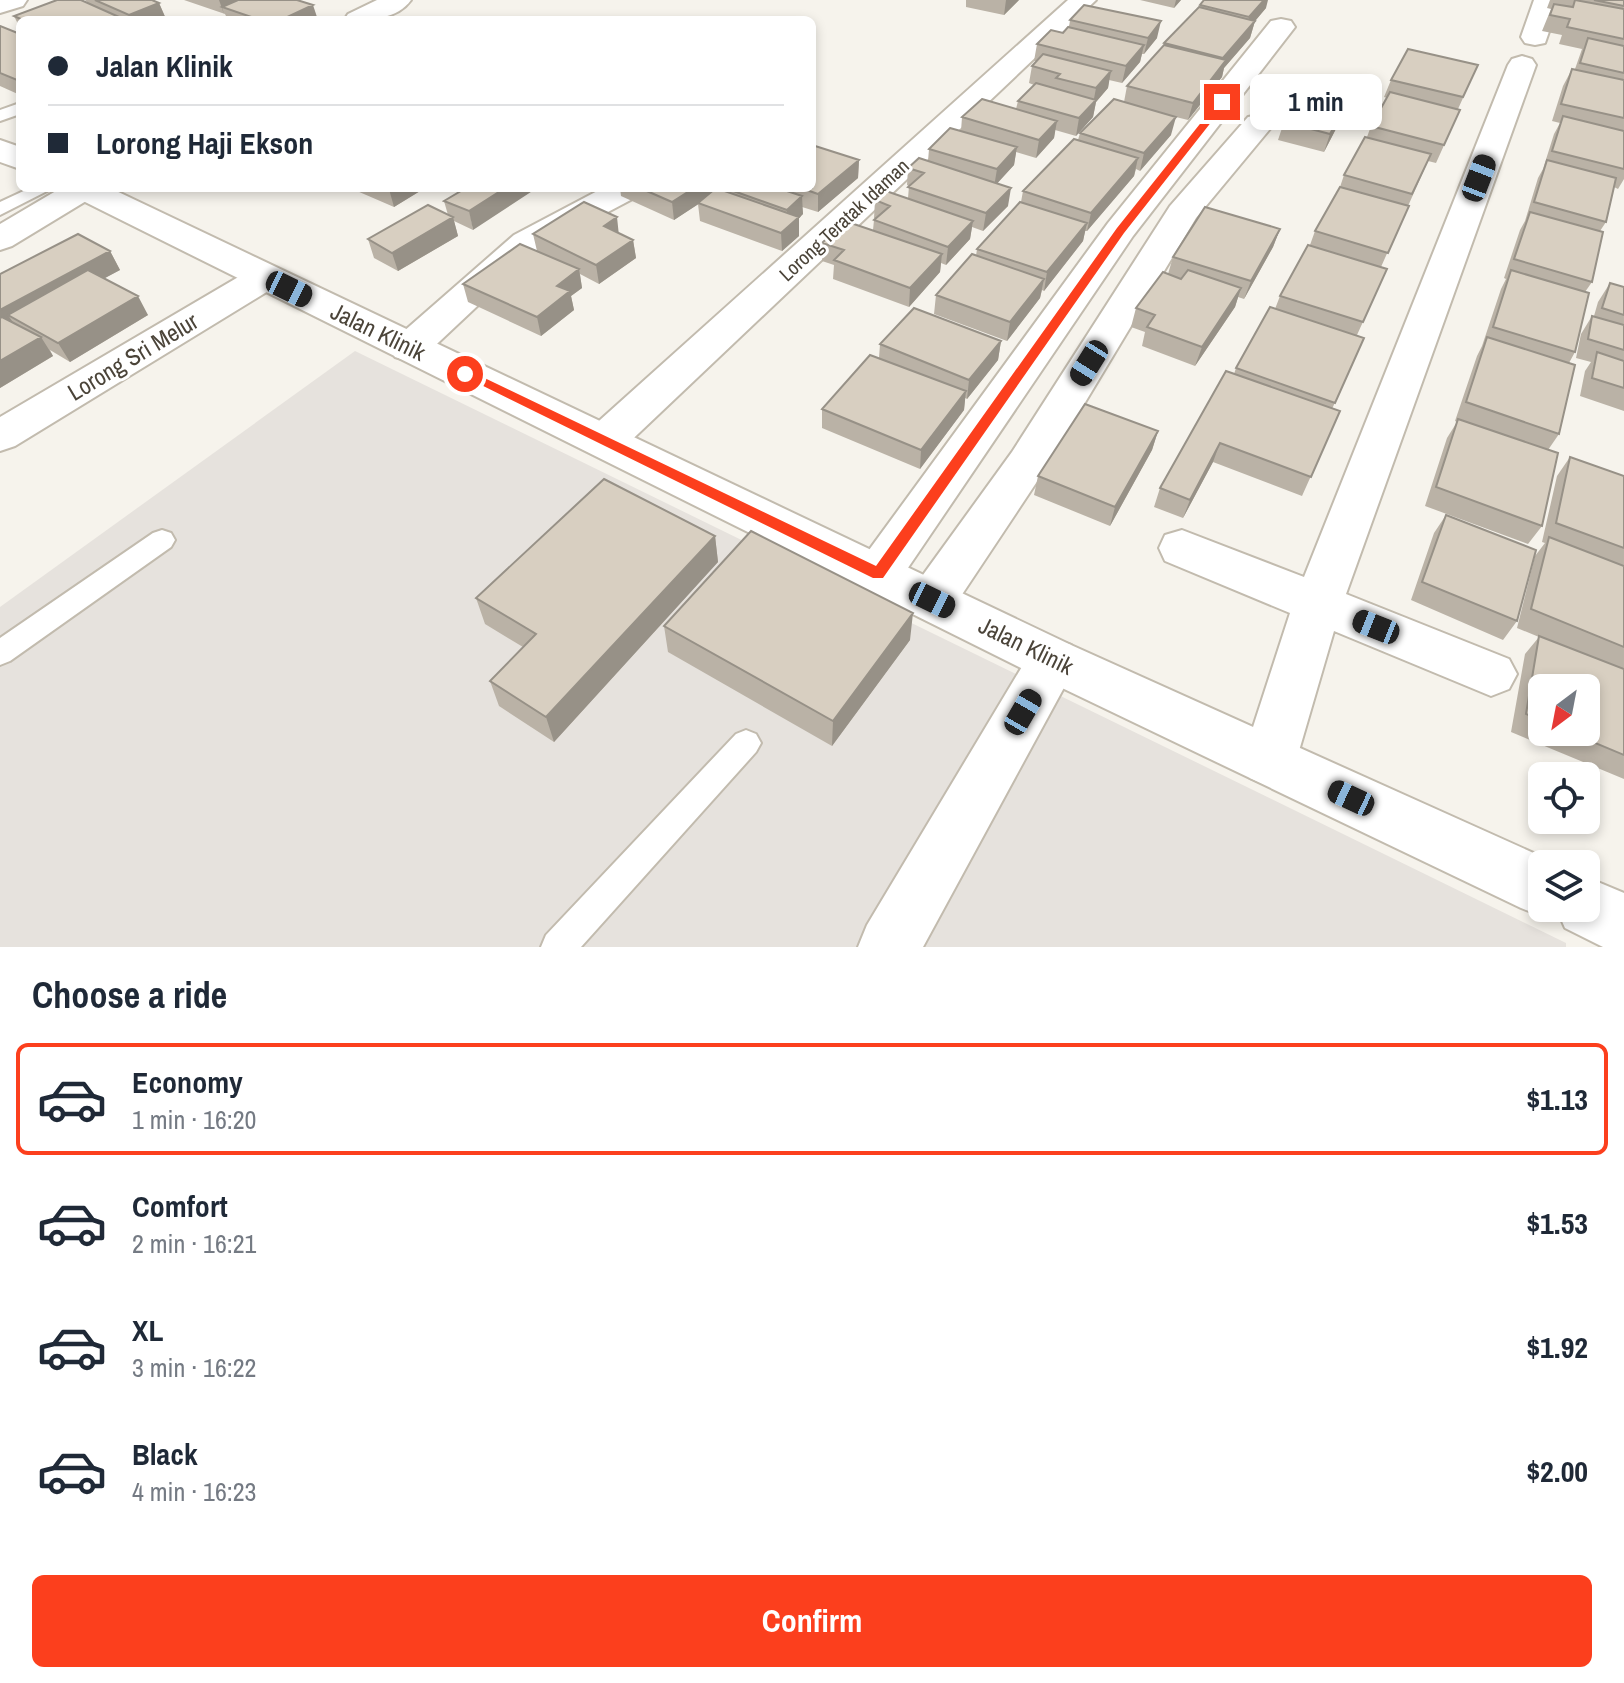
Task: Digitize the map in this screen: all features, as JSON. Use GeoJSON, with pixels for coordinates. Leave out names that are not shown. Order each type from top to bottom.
{"type":"FeatureCollection","features":[{"type":"Feature","properties":{"kind":"street"},"geometry":{"type":"LineString","coordinates":[[0,5],[14,0]]}},
{"type":"Feature","properties":{"kind":"street"},"geometry":{"type":"LineString","coordinates":[[365,16],[398,0]]}},
{"type":"Feature","properties":{"kind":"street","name":"Lorong Teratak Idaman"},"geometry":{"type":"LineString","coordinates":[[605,440],[1083,0]]}},
{"type":"Feature","properties":{"kind":"street"},"geometry":{"type":"LineString","coordinates":[[1269,761],[1318,603],[1547,0]]}},
{"type":"Feature","properties":{"kind":"street"},"geometry":{"type":"LineString","coordinates":[[878,574],[1120,230],[1281,27]]}},
{"type":"Feature","properties":{"kind":"street"},"geometry":{"type":"LineString","coordinates":[[932,600],[1027,463],[1182,213],[1259,124]]}},
{"type":"Feature","properties":{"kind":"street"},"geometry":{"type":"LineString","coordinates":[[0,239],[76,192]]}},
{"type":"Feature","properties":{"kind":"street","name":"Jalan Klinik"},"geometry":{"type":"LineString","coordinates":[[91,192],[1053,660],[1528,881]]}},
{"type":"Feature","properties":{"kind":"street"},"geometry":{"type":"LineString","coordinates":[[409,348],[526,242],[620,192]]}},
{"type":"Feature","properties":{"kind":"street","name":"Lorong Sri Melur"},"geometry":{"type":"LineString","coordinates":[[0,436],[265,277]]}},
{"type":"Feature","properties":{"kind":"street"},"geometry":{"type":"LineString","coordinates":[[1182,548],[1491,674]]}},
{"type":"Feature","properties":{"kind":"street"},"geometry":{"type":"LineString","coordinates":[[889,947],[1053,660]]}},
{"type":"Feature","properties":{"kind":"lane"},"geometry":{"type":"LineString","coordinates":[[0,209],[36,192]]}},
{"type":"Feature","properties":{"kind":"lane"},"geometry":{"type":"LineString","coordinates":[[0,653],[162,540]]}},
{"type":"Feature","properties":{"kind":"lane"},"geometry":{"type":"LineString","coordinates":[[558,947],[746,743]]}},
{"type":"Feature","properties":{"kind":"shaded area"},"geometry":{"type":"Polygon","coordinates":[[[355,351],[1566,943],[1566,947],[0,947],[0,607],[355,351]]]}},
{"type":"Feature","properties":{"kind":"building"},"geometry":{"type":"Polygon","coordinates":[[[57,0],[81,0],[117,16],[16,17],[57,0]]]}},
{"type":"Feature","properties":{"kind":"building"},"geometry":{"type":"Polygon","coordinates":[[[95,0],[152,0],[159,3],[129,15],[95,0]]]}},
{"type":"Feature","properties":{"kind":"building"},"geometry":{"type":"Polygon","coordinates":[[[238,0],[297,0],[313,5],[290,16],[248,16],[222,7],[238,0]]]}},
{"type":"Feature","properties":{"kind":"building"},"geometry":{"type":"Polygon","coordinates":[[[1204,0],[1264,0],[1249,17],[1200,5],[1204,0]]]}},
{"type":"Feature","properties":{"kind":"building"},"geometry":{"type":"Polygon","coordinates":[[[1575,0],[1624,9],[1624,39],[1567,27],[1570,19],[1550,15],[1554,4],[1573,7],[1575,0]]]}},
{"type":"Feature","properties":{"kind":"building"},"geometry":{"type":"Polygon","coordinates":[[[1594,0],[1624,0],[1624,6],[1594,0]]]}},
{"type":"Feature","properties":{"kind":"building"},"geometry":{"type":"Polygon","coordinates":[[[1084,5],[1161,21],[1148,38],[1070,20],[1084,5]]]}},
{"type":"Feature","properties":{"kind":"building"},"geometry":{"type":"Polygon","coordinates":[[[1199,7],[1255,21],[1223,58],[1164,43],[1199,7]]]}},
{"type":"Feature","properties":{"kind":"building"},"geometry":{"type":"Polygon","coordinates":[[[0,26],[16,32],[16,80],[0,73],[0,26]]]}},
{"type":"Feature","properties":{"kind":"building"},"geometry":{"type":"Polygon","coordinates":[[[1068,27],[1144,45],[1126,66],[1037,44],[1051,30],[1063,33],[1068,27]]]}},
{"type":"Feature","properties":{"kind":"building"},"geometry":{"type":"Polygon","coordinates":[[[1588,38],[1624,46],[1624,73],[1580,63],[1588,38]]]}},
{"type":"Feature","properties":{"kind":"building"},"geometry":{"type":"Polygon","coordinates":[[[1164,45],[1226,60],[1193,103],[1127,86],[1164,45]]]}},
{"type":"Feature","properties":{"kind":"building"},"geometry":{"type":"Polygon","coordinates":[[[1408,49],[1478,65],[1463,97],[1391,80],[1408,49]]]}},
{"type":"Feature","properties":{"kind":"building"},"geometry":{"type":"Polygon","coordinates":[[[1043,54],[1111,71],[1096,88],[1056,78],[1060,74],[1032,66],[1043,54]]]}},
{"type":"Feature","properties":{"kind":"building"},"geometry":{"type":"Polygon","coordinates":[[[1572,69],[1624,80],[1624,118],[1561,104],[1572,69]]]}},
{"type":"Feature","properties":{"kind":"building"},"geometry":{"type":"Polygon","coordinates":[[[1036,83],[1096,100],[1079,118],[1018,101],[1036,83]]]}},
{"type":"Feature","properties":{"kind":"building"},"geometry":{"type":"Polygon","coordinates":[[[1390,92],[1460,110],[1444,145],[1371,126],[1390,92]]]}},
{"type":"Feature","properties":{"kind":"building"},"geometry":{"type":"Polygon","coordinates":[[[1301,95],[1346,106],[1330,134],[1284,122],[1301,95]]]}},
{"type":"Feature","properties":{"kind":"building"},"geometry":{"type":"Polygon","coordinates":[[[982,99],[1057,121],[1039,140],[962,117],[982,99]]]}},
{"type":"Feature","properties":{"kind":"building"},"geometry":{"type":"Polygon","coordinates":[[[1114,99],[1176,117],[1144,153],[1080,133],[1114,99]]]}},
{"type":"Feature","properties":{"kind":"building"},"geometry":{"type":"Polygon","coordinates":[[[1563,116],[1624,131],[1624,169],[1552,151],[1563,116]]]}},
{"type":"Feature","properties":{"kind":"building"},"geometry":{"type":"Polygon","coordinates":[[[950,128],[1017,147],[997,169],[929,149],[950,128]]]}},
{"type":"Feature","properties":{"kind":"building"},"geometry":{"type":"Polygon","coordinates":[[[1365,137],[1431,154],[1412,194],[1344,175],[1365,137]]]}},
{"type":"Feature","properties":{"kind":"building"},"geometry":{"type":"Polygon","coordinates":[[[1074,139],[1138,158],[1091,213],[1023,191],[1074,139]]]}},
{"type":"Feature","properties":{"kind":"building"},"geometry":{"type":"Polygon","coordinates":[[[816,146],[859,160],[818,194],[812,192],[816,192],[816,146]]]}},
{"type":"Feature","properties":{"kind":"building"},"geometry":{"type":"Polygon","coordinates":[[[919,158],[1011,188],[986,213],[908,187],[924,173],[908,168],[919,158]]]}},
{"type":"Feature","properties":{"kind":"building"},"geometry":{"type":"Polygon","coordinates":[[[1547,160],[1616,178],[1606,222],[1534,202],[1547,160]]]}},
{"type":"Feature","properties":{"kind":"building"},"geometry":{"type":"Polygon","coordinates":[[[1340,187],[1409,206],[1388,253],[1315,231],[1340,187]]]}},
{"type":"Feature","properties":{"kind":"building"},"geometry":{"type":"Polygon","coordinates":[[[886,191],[973,221],[948,247],[874,220],[890,206],[875,200],[886,191]]]}},
{"type":"Feature","properties":{"kind":"building"},"geometry":{"type":"Polygon","coordinates":[[[459,192],[499,192],[469,211],[444,201],[459,192]]]}},
{"type":"Feature","properties":{"kind":"building"},"geometry":{"type":"Polygon","coordinates":[[[649,192],[688,192],[672,202],[649,192]]]}},
{"type":"Feature","properties":{"kind":"building"},"geometry":{"type":"Polygon","coordinates":[[[711,192],[727,192],[799,217],[781,233],[698,203],[711,192]]]}},
{"type":"Feature","properties":{"kind":"building"},"geometry":{"type":"Polygon","coordinates":[[[736,192],[790,192],[802,196],[787,210],[736,192]]]}},
{"type":"Feature","properties":{"kind":"building"},"geometry":{"type":"Polygon","coordinates":[[[584,202],[617,217],[604,226],[633,240],[596,265],[533,234],[584,202]]]}},
{"type":"Feature","properties":{"kind":"building"},"geometry":{"type":"Polygon","coordinates":[[[1020,202],[1087,223],[1047,272],[977,249],[1020,202]]]}},
{"type":"Feature","properties":{"kind":"building"},"geometry":{"type":"Polygon","coordinates":[[[428,205],[453,217],[392,253],[368,239],[428,205]]]}},
{"type":"Feature","properties":{"kind":"building"},"geometry":{"type":"Polygon","coordinates":[[[1205,207],[1280,229],[1251,281],[1173,257],[1205,207]]]}},
{"type":"Feature","properties":{"kind":"building"},"geometry":{"type":"Polygon","coordinates":[[[1530,212],[1603,232],[1592,282],[1514,259],[1530,212]]]}},
{"type":"Feature","properties":{"kind":"building"},"geometry":{"type":"Polygon","coordinates":[[[845,221],[942,254],[910,288],[834,260],[844,250],[822,243],[845,221]]]}},
{"type":"Feature","properties":{"kind":"building"},"geometry":{"type":"Polygon","coordinates":[[[78,234],[110,251],[0,310],[0,274],[78,234]]]}},
{"type":"Feature","properties":{"kind":"building"},"geometry":{"type":"Polygon","coordinates":[[[520,244],[579,269],[557,286],[570,291],[537,317],[463,284],[520,244]]]}},
{"type":"Feature","properties":{"kind":"building"},"geometry":{"type":"Polygon","coordinates":[[[1308,245],[1387,269],[1363,322],[1280,296],[1308,245]]]}},
{"type":"Feature","properties":{"kind":"building"},"geometry":{"type":"Polygon","coordinates":[[[972,254],[1044,279],[1010,322],[936,295],[972,254]]]}},
{"type":"Feature","properties":{"kind":"building"},"geometry":{"type":"Polygon","coordinates":[[[88,270],[138,296],[58,343],[8,315],[88,270]]]}},
{"type":"Feature","properties":{"kind":"building"},"geometry":{"type":"Polygon","coordinates":[[[1188,270],[1241,288],[1202,347],[1147,327],[1155,315],[1136,308],[1163,272],[1181,279],[1188,270]]]}},
{"type":"Feature","properties":{"kind":"building"},"geometry":{"type":"Polygon","coordinates":[[[1511,270],[1589,293],[1575,352],[1493,327],[1511,270]]]}},
{"type":"Feature","properties":{"kind":"building"},"geometry":{"type":"Polygon","coordinates":[[[1610,283],[1624,287],[1624,315],[1602,308],[1610,283]]]}},
{"type":"Feature","properties":{"kind":"building"},"geometry":{"type":"Polygon","coordinates":[[[1270,307],[1364,338],[1335,403],[1236,368],[1270,307]]]}},
{"type":"Feature","properties":{"kind":"building"},"geometry":{"type":"Polygon","coordinates":[[[914,308],[1001,341],[969,380],[880,344],[914,308]]]}},
{"type":"Feature","properties":{"kind":"building"},"geometry":{"type":"Polygon","coordinates":[[[1592,316],[1624,325],[1624,350],[1588,339],[1592,316]]]}},
{"type":"Feature","properties":{"kind":"building"},"geometry":{"type":"Polygon","coordinates":[[[0,318],[41,337],[0,361],[0,318]]]}},
{"type":"Feature","properties":{"kind":"building"},"geometry":{"type":"Polygon","coordinates":[[[1487,337],[1575,365],[1559,434],[1466,402],[1487,337]]]}},
{"type":"Feature","properties":{"kind":"building"},"geometry":{"type":"Polygon","coordinates":[[[1597,352],[1624,361],[1624,388],[1592,378],[1597,352]]]}},
{"type":"Feature","properties":{"kind":"building"},"geometry":{"type":"Polygon","coordinates":[[[870,355],[966,391],[921,450],[822,409],[870,355]]]}},
{"type":"Feature","properties":{"kind":"building"},"geometry":{"type":"Polygon","coordinates":[[[1226,371],[1340,411],[1311,477],[1220,443],[1190,500],[1160,488],[1226,371]]]}},
{"type":"Feature","properties":{"kind":"building"},"geometry":{"type":"Polygon","coordinates":[[[1085,404],[1158,431],[1115,507],[1038,476],[1085,404]]]}},
{"type":"Feature","properties":{"kind":"building"},"geometry":{"type":"Polygon","coordinates":[[[1458,419],[1558,453],[1542,526],[1436,487],[1458,419]]]}},
{"type":"Feature","properties":{"kind":"building"},"geometry":{"type":"Polygon","coordinates":[[[1570,457],[1624,476],[1624,548],[1556,523],[1570,457]]]}},
{"type":"Feature","properties":{"kind":"building"},"geometry":{"type":"Polygon","coordinates":[[[604,479],[715,536],[546,717],[490,681],[536,634],[476,598],[604,479]]]}},
{"type":"Feature","properties":{"kind":"building"},"geometry":{"type":"Polygon","coordinates":[[[1446,515],[1536,550],[1517,621],[1422,582],[1446,515]]]}},
{"type":"Feature","properties":{"kind":"building"},"geometry":{"type":"Polygon","coordinates":[[[751,531],[913,613],[833,721],[664,626],[751,531]]]}},
{"type":"Feature","properties":{"kind":"building"},"geometry":{"type":"Polygon","coordinates":[[[1549,537],[1624,566],[1624,647],[1531,609],[1549,537]]]}},
{"type":"Feature","properties":{"kind":"building"},"geometry":{"type":"Polygon","coordinates":[[[1539,636],[1624,669],[1624,755],[1600,745],[1600,674],[1533,674],[1539,636]]]}},
{"type":"Feature","properties":{"kind":"route"},"geometry":{"type":"LineString","coordinates":[[465,374],[878,574],[908,536],[1120,230],[1222,102]]}}]}
